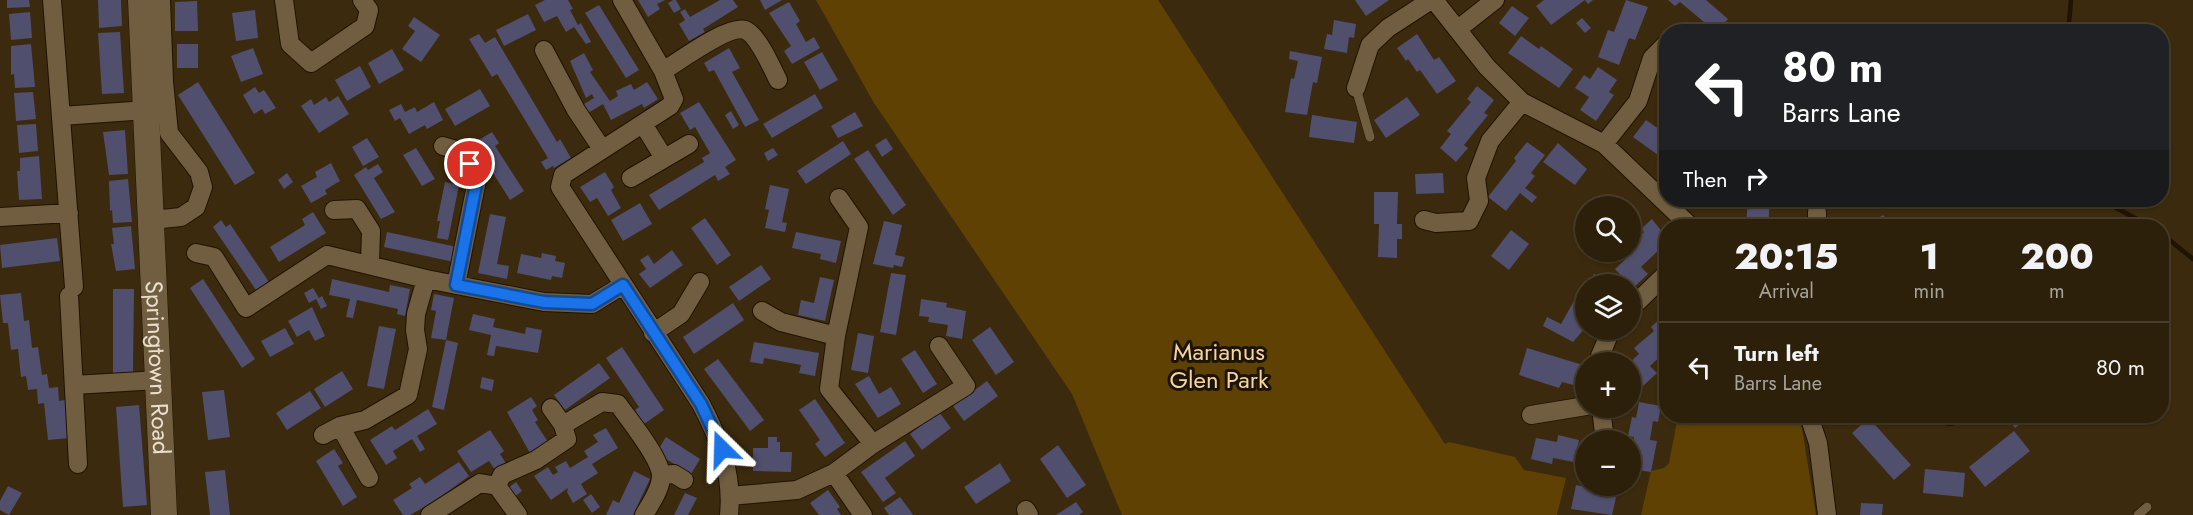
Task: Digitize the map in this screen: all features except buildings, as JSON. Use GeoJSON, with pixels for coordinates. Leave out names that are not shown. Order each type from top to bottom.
{"type":"FeatureCollection","features":[{"type":"Feature","properties":{"kind":"street"},"geometry":{"type":"LineString","coordinates":[[52,0],[69,213],[78,464]]}},
{"type":"Feature","properties":{"kind":"street","name":"Springtown Road"},"geometry":{"type":"LineString","coordinates":[[141,0],[164,515]]}},
{"type":"Feature","properties":{"kind":"street"},"geometry":{"type":"LineString","coordinates":[[152,220],[181,217],[196,207],[203,187],[199,172],[169,133],[164,81],[162,0]]}},
{"type":"Feature","properties":{"kind":"street"},"geometry":{"type":"LineString","coordinates":[[284,0],[290,44],[311,63],[365,26],[369,10],[362,0]]}},
{"type":"Feature","properties":{"kind":"street"},"geometry":{"type":"LineString","coordinates":[[622,0],[663,71],[674,99],[670,106],[563,175],[560,187],[701,404],[717,433],[727,464],[729,515]]}},
{"type":"Feature","properties":{"kind":"street"},"geometry":{"type":"LineString","coordinates":[[1356,87],[1370,45],[1388,28],[1433,0],[1487,68],[1522,102],[1604,144],[1659,196]]}},
{"type":"Feature","properties":{"kind":"street"},"geometry":{"type":"LineString","coordinates":[[1458,29],[1495,0]]}},
{"type":"Feature","properties":{"kind":"street"},"geometry":{"type":"LineString","coordinates":[[663,71],[725,34],[746,30],[753,36],[778,80]]}},
{"type":"Feature","properties":{"kind":"street"},"geometry":{"type":"LineString","coordinates":[[544,50],[576,110],[602,149]]}},
{"type":"Feature","properties":{"kind":"street"},"geometry":{"type":"LineString","coordinates":[[1604,144],[1638,101],[1652,58],[1659,51]]}},
{"type":"Feature","properties":{"kind":"street"},"geometry":{"type":"LineString","coordinates":[[1424,220],[1436,223],[1469,221],[1479,201],[1476,178],[1490,141],[1522,102]]}},
{"type":"Feature","properties":{"kind":"street"},"geometry":{"type":"LineString","coordinates":[[61,116],[147,110]]}},
{"type":"Feature","properties":{"kind":"street"},"geometry":{"type":"LineString","coordinates":[[643,124],[664,158]]}},
{"type":"Feature","properties":{"kind":"street"},"geometry":{"type":"LineString","coordinates":[[632,178],[689,144]]}},
{"type":"Feature","properties":{"kind":"street"},"geometry":{"type":"LineString","coordinates":[[443,146],[463,153],[478,175],[456,285]]}},
{"type":"Feature","properties":{"kind":"street"},"geometry":{"type":"LineString","coordinates":[[839,198],[859,227],[836,336],[829,389],[873,444]]}},
{"type":"Feature","properties":{"kind":"street"},"geometry":{"type":"LineString","coordinates":[[1670,207],[1683,219]]}},
{"type":"Feature","properties":{"kind":"street"},"geometry":{"type":"LineString","coordinates":[[334,210],[357,209],[371,231],[370,264]]}},
{"type":"Feature","properties":{"kind":"street"},"geometry":{"type":"LineString","coordinates":[[0,217],[69,213]]}},
{"type":"Feature","properties":{"kind":"street"},"geometry":{"type":"LineString","coordinates":[[196,253],[214,257],[246,308],[327,255],[426,279],[544,302],[592,304],[623,285]]}},
{"type":"Feature","properties":{"kind":"street"},"geometry":{"type":"LineString","coordinates":[[323,435],[340,426],[365,420],[408,395],[418,349],[415,330],[416,314],[426,279]]}},
{"type":"Feature","properties":{"kind":"street"},"geometry":{"type":"LineString","coordinates":[[1641,298],[1659,280]]}},
{"type":"Feature","properties":{"kind":"street"},"geometry":{"type":"LineString","coordinates":[[653,333],[681,314],[700,282]]}},
{"type":"Feature","properties":{"kind":"street"},"geometry":{"type":"LineString","coordinates":[[762,310],[780,322],[836,336]]}},
{"type":"Feature","properties":{"kind":"street"},"geometry":{"type":"LineString","coordinates":[[730,496],[797,490],[834,473],[873,444],[966,386],[939,346]]}},
{"type":"Feature","properties":{"kind":"street"},"geometry":{"type":"LineString","coordinates":[[74,385],[158,380]]}},
{"type":"Feature","properties":{"kind":"street"},"geometry":{"type":"LineString","coordinates":[[497,486],[502,475],[536,460],[565,432],[602,402],[618,404],[640,436],[661,475],[659,488],[644,515]]}},
{"type":"Feature","properties":{"kind":"street"},"geometry":{"type":"LineString","coordinates":[[551,408],[565,432]]}},
{"type":"Feature","properties":{"kind":"street"},"geometry":{"type":"LineString","coordinates":[[1531,414],[1575,408]]}},
{"type":"Feature","properties":{"kind":"street"},"geometry":{"type":"LineString","coordinates":[[1811,423],[1818,443],[1827,515]]}},
{"type":"Feature","properties":{"kind":"street"},"geometry":{"type":"LineString","coordinates":[[340,426],[369,477]]}},
{"type":"Feature","properties":{"kind":"street"},"geometry":{"type":"LineString","coordinates":[[834,473],[863,515]]}},
{"type":"Feature","properties":{"kind":"street"},"geometry":{"type":"LineString","coordinates":[[661,475],[674,474],[684,480]]}},
{"type":"Feature","properties":{"kind":"street"},"geometry":{"type":"LineString","coordinates":[[430,515],[480,483],[497,486],[518,515]]}},
{"type":"Feature","properties":{"kind":"lane"},"geometry":{"type":"LineString","coordinates":[[1356,87],[1370,137]]}},
{"type":"Feature","properties":{"kind":"lane"},"geometry":{"type":"LineString","coordinates":[[2138,515],[2146,507]]}},
{"type":"Feature","properties":{"kind":"green space","name":"Marianus Glen Park"},"geometry":{"type":"Polygon","coordinates":[[[816,0],[1158,0],[1445,444],[1449,442],[1515,457],[1524,470],[1566,478],[1557,515],[1122,515],[1072,394],[874,103],[816,0]]]}},
{"type":"Feature","properties":{"kind":"green space"},"geometry":{"type":"Polygon","coordinates":[[[1677,423],[1801,423],[1816,515],[1641,515],[1651,471],[1664,468],[1669,463],[1677,423]]]}},
{"type":"Feature","properties":{"kind":"waterway"},"geometry":{"type":"LineString","coordinates":[[2068,24],[2071,0]]}},
{"type":"Feature","properties":{"kind":"waterway"},"geometry":{"type":"LineString","coordinates":[[2114,207],[2137,219]]}},
{"type":"Feature","properties":{"kind":"waterway"},"geometry":{"type":"LineString","coordinates":[[2169,240],[2193,259]]}},
{"type":"Feature","properties":{"kind":"route"},"geometry":{"type":"LineString","coordinates":[[470,164],[478,175],[456,285],[544,302],[592,304],[623,285],[701,404],[717,433],[722,449]]}}]}
